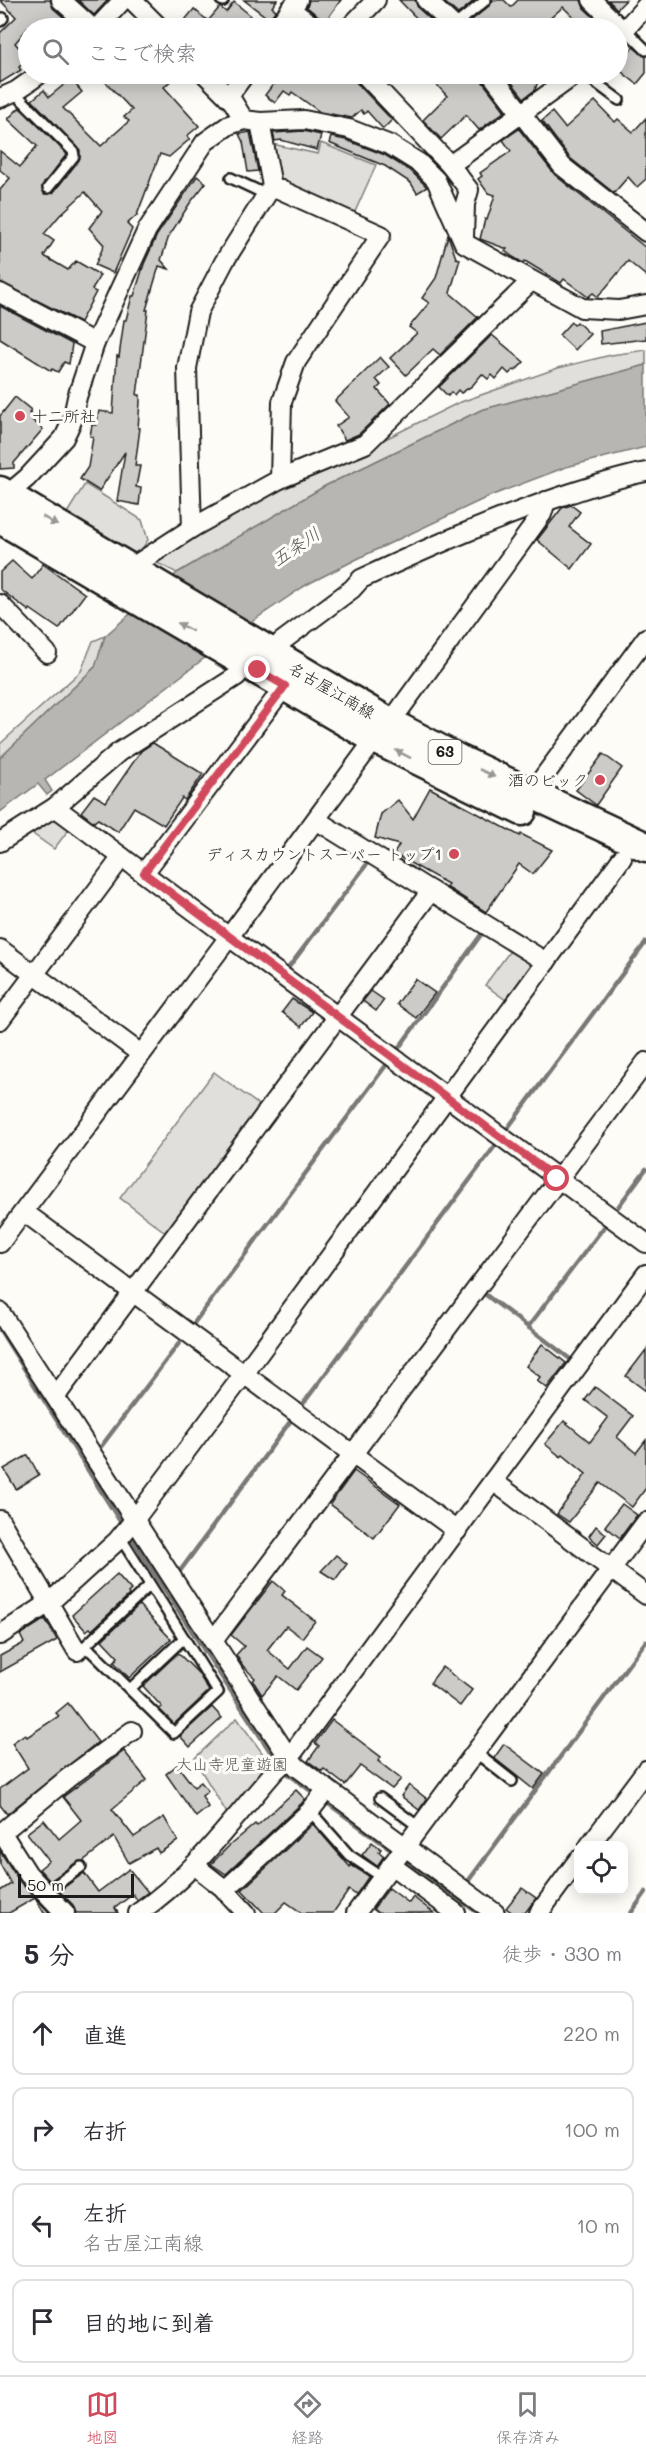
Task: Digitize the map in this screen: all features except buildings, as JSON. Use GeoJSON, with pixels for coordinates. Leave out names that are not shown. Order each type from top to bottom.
{"type":"FeatureCollection","features":[{"type":"Feature","properties":{"kind":"main road","name":"名古屋江南線"},"geometry":{"type":"LineString","coordinates":[[2,501],[474,789],[641,853]]}},
{"type":"Feature","properties":{"kind":"main road","name":"名古屋江南線"},"geometry":{"type":"LineString","coordinates":[[253,653],[285,686],[382,731],[531,794],[641,853]]}},
{"type":"Feature","properties":{"kind":"street"},"geometry":{"type":"LineString","coordinates":[[61,0],[81,18]]}},
{"type":"Feature","properties":{"kind":"street"},"geometry":{"type":"LineString","coordinates":[[107,18],[123,0]]}},
{"type":"Feature","properties":{"kind":"street"},"geometry":{"type":"LineString","coordinates":[[132,0],[150,18]]}},
{"type":"Feature","properties":{"kind":"street"},"geometry":{"type":"LineString","coordinates":[[359,18],[376,0]]}},
{"type":"Feature","properties":{"kind":"street"},"geometry":{"type":"LineString","coordinates":[[426,0],[445,18]]}},
{"type":"Feature","properties":{"kind":"street"},"geometry":{"type":"LineString","coordinates":[[592,0],[608,18]]}},
{"type":"Feature","properties":{"kind":"street"},"geometry":{"type":"LineString","coordinates":[[284,18],[294,4],[307,18]]}},
{"type":"Feature","properties":{"kind":"street"},"geometry":{"type":"LineString","coordinates":[[628,26],[646,6]]}},
{"type":"Feature","properties":{"kind":"street"},"geometry":{"type":"LineString","coordinates":[[7,95],[24,84]]}},
{"type":"Feature","properties":{"kind":"street"},"geometry":{"type":"LineString","coordinates":[[192,528],[187,368],[198,312],[224,262],[269,190],[252,121],[215,84]]}},
{"type":"Feature","properties":{"kind":"street"},"geometry":{"type":"LineString","coordinates":[[228,97],[238,84]]}},
{"type":"Feature","properties":{"kind":"street"},"geometry":{"type":"LineString","coordinates":[[374,84],[424,136],[469,190],[465,204],[464,243]]}},
{"type":"Feature","properties":{"kind":"street"},"geometry":{"type":"LineString","coordinates":[[499,84],[562,166],[646,232]]}},
{"type":"Feature","properties":{"kind":"street"},"geometry":{"type":"LineString","coordinates":[[450,165],[562,84]]}},
{"type":"Feature","properties":{"kind":"street"},"geometry":{"type":"LineString","coordinates":[[2,501],[64,438],[72,421],[77,397],[95,343],[153,220],[205,142],[229,125],[252,121],[304,120],[349,129],[390,145],[419,163],[436,180],[464,243],[582,308],[619,310],[646,305]]}},
{"type":"Feature","properties":{"kind":"street"},"geometry":{"type":"LineString","coordinates":[[390,145],[424,136]]}},
{"type":"Feature","properties":{"kind":"street"},"geometry":{"type":"LineString","coordinates":[[269,190],[381,235],[296,362],[282,402],[280,479]]}},
{"type":"Feature","properties":{"kind":"street"},"geometry":{"type":"LineString","coordinates":[[133,580],[192,528],[280,479],[365,444],[531,281]]}},
{"type":"Feature","properties":{"kind":"street"},"geometry":{"type":"LineString","coordinates":[[0,292],[95,343]]}},
{"type":"Feature","properties":{"kind":"street"},"geometry":{"type":"LineString","coordinates":[[0,842],[56,807],[120,752],[346,585],[452,537],[546,501],[624,476],[646,472]]}},
{"type":"Feature","properties":{"kind":"street"},"geometry":{"type":"LineString","coordinates":[[0,1243],[382,731],[542,513],[546,501]]}},
{"type":"Feature","properties":{"kind":"street"},"geometry":{"type":"LineString","coordinates":[[0,604],[47,654]]}},
{"type":"Feature","properties":{"kind":"street"},"geometry":{"type":"LineString","coordinates":[[531,794],[646,638]]}},
{"type":"Feature","properties":{"kind":"street"},"geometry":{"type":"LineString","coordinates":[[144,873],[285,686]]}},
{"type":"Feature","properties":{"kind":"street"},"geometry":{"type":"LineString","coordinates":[[56,807],[228,937],[339,1016],[646,1243]]}},
{"type":"Feature","properties":{"kind":"street"},"geometry":{"type":"LineString","coordinates":[[316,820],[546,962]]}},
{"type":"Feature","properties":{"kind":"street"},"geometry":{"type":"LineString","coordinates":[[0,1635],[49,1603],[127,1528],[244,1374],[546,962],[641,853]]}},
{"type":"Feature","properties":{"kind":"street"},"geometry":{"type":"LineString","coordinates":[[0,1020],[122,857]]}},
{"type":"Feature","properties":{"kind":"street"},"geometry":{"type":"LineString","coordinates":[[56,1396],[431,891]]}},
{"type":"Feature","properties":{"kind":"street"},"geometry":{"type":"LineString","coordinates":[[0,949],[141,1054]]}},
{"type":"Feature","properties":{"kind":"street"},"geometry":{"type":"LineString","coordinates":[[213,1641],[646,1062]]}},
{"type":"Feature","properties":{"kind":"street"},"geometry":{"type":"LineString","coordinates":[[24,1212],[457,1531]]}},
{"type":"Feature","properties":{"kind":"street"},"geometry":{"type":"LineString","coordinates":[[138,1913],[153,1903],[194,1865],[283,1764],[646,1274]]}},
{"type":"Feature","properties":{"kind":"street"},"geometry":{"type":"LineString","coordinates":[[0,1312],[56,1396],[127,1528],[213,1641],[283,1764],[320,1799],[456,1913]]}},
{"type":"Feature","properties":{"kind":"street"},"geometry":{"type":"LineString","coordinates":[[493,1481],[646,1594]]}},
{"type":"Feature","properties":{"kind":"street"},"geometry":{"type":"LineString","coordinates":[[0,1520],[80,1650]]}},
{"type":"Feature","properties":{"kind":"street"},"geometry":{"type":"LineString","coordinates":[[356,1913],[646,1522]]}},
{"type":"Feature","properties":{"kind":"street"},"geometry":{"type":"LineString","coordinates":[[65,1913],[28,1874],[2,1828],[132,1731]]}},
{"type":"Feature","properties":{"kind":"street"},"geometry":{"type":"LineString","coordinates":[[592,1841],[646,1770]]}},
{"type":"Feature","properties":{"kind":"street"},"geometry":{"type":"LineString","coordinates":[[225,1890],[320,1799]]}},
{"type":"Feature","properties":{"kind":"street"},"geometry":{"type":"LineString","coordinates":[[395,1860],[495,1913]]}},
{"type":"Feature","properties":{"kind":"street"},"geometry":{"type":"LineString","coordinates":[[194,1865],[225,1890],[246,1913]]}},
{"type":"Feature","properties":{"kind":"street"},"geometry":{"type":"LineString","coordinates":[[539,1913],[574,1867]]}},
{"type":"Feature","properties":{"kind":"lane"},"geometry":{"type":"LineString","coordinates":[[465,18],[486,0]]}},
{"type":"Feature","properties":{"kind":"lane"},"geometry":{"type":"LineString","coordinates":[[628,37],[646,50]]}},
{"type":"Feature","properties":{"kind":"lane"},"geometry":{"type":"LineString","coordinates":[[597,84],[619,100]]}},
{"type":"Feature","properties":{"kind":"lane"},"geometry":{"type":"LineString","coordinates":[[7,95],[73,151],[74,156],[48,188]]}},
{"type":"Feature","properties":{"kind":"lane"},"geometry":{"type":"LineString","coordinates":[[231,178],[269,190]]}},
{"type":"Feature","properties":{"kind":"lane"},"geometry":{"type":"LineString","coordinates":[[80,1650],[91,1651],[174,1733],[218,1692],[150,1585],[127,1528]]}},
{"type":"Feature","properties":{"kind":"lane"},"geometry":{"type":"LineString","coordinates":[[80,1650],[150,1585]]}},
{"type":"Feature","properties":{"kind":"lane"},"geometry":{"type":"LineString","coordinates":[[130,1689],[184,1638]]}},
{"type":"Feature","properties":{"kind":"lane"},"geometry":{"type":"LineString","coordinates":[[475,1752],[512,1781]]}},
{"type":"Feature","properties":{"kind":"lane"},"geometry":{"type":"LineString","coordinates":[[380,1798],[419,1827]]}},
{"type":"Feature","properties":{"kind":"lane"},"geometry":{"type":"LineString","coordinates":[[320,1799],[349,1854],[395,1860]]}},
{"type":"Feature","properties":{"kind":"lane"},"geometry":{"type":"LineString","coordinates":[[46,1892],[81,1867]]}},
{"type":"Feature","properties":{"kind":"green space"},"geometry":{"type":"Polygon","coordinates":[[[321,143],[376,165],[354,214],[280,182],[272,144],[318,154],[321,143]]]}},
{"type":"Feature","properties":{"kind":"green space"},"geometry":{"type":"Polygon","coordinates":[[[646,350],[646,365],[481,410],[325,486],[177,573],[153,561],[278,487],[355,454],[458,403],[558,368],[611,355],[646,350]]]}},
{"type":"Feature","properties":{"kind":"green space"},"geometry":{"type":"Polygon","coordinates":[[[85,484],[142,520],[148,540],[138,555],[67,513],[85,484]]]}},
{"type":"Feature","properties":{"kind":"green space"},"geometry":{"type":"Polygon","coordinates":[[[105,636],[95,667],[0,758],[0,744],[81,671],[93,641],[105,636]]]}},
{"type":"Feature","properties":{"kind":"green space"},"geometry":{"type":"Polygon","coordinates":[[[51,819],[57,819],[70,828],[54,849],[30,832],[51,819]]]}},
{"type":"Feature","properties":{"kind":"green space"},"geometry":{"type":"Polygon","coordinates":[[[512,948],[536,964],[510,1003],[485,985],[512,948]]]}},
{"type":"Feature","properties":{"kind":"green space"},"geometry":{"type":"Polygon","coordinates":[[[214,1072],[263,1108],[169,1235],[120,1198],[214,1072]]]}},
{"type":"Feature","properties":{"kind":"green space","name":"大山寺児童遊園"},"geometry":{"type":"Polygon","coordinates":[[[237,1718],[271,1765],[228,1815],[194,1759],[237,1718]]]}},
{"type":"Feature","properties":{"kind":"water","name":"五条川"},"geometry":{"type":"Polygon","coordinates":[[[646,365],[646,447],[566,467],[490,496],[306,585],[257,618],[45,780],[52,791],[47,795],[38,784],[0,812],[0,758],[95,667],[105,636],[177,573],[325,486],[481,410],[646,365]]]}},
{"type":"Feature","properties":{"kind":"waterway"},"geometry":{"type":"LineString","coordinates":[[289,967],[367,864]]}},
{"type":"Feature","properties":{"kind":"waterway"},"geometry":{"type":"LineString","coordinates":[[398,1049],[483,932]]}},
{"type":"Feature","properties":{"kind":"waterway"},"geometry":{"type":"LineString","coordinates":[[507,1129],[646,942]]}},
{"type":"Feature","properties":{"kind":"waterway"},"geometry":{"type":"LineString","coordinates":[[191,1327],[387,1064]]}},
{"type":"Feature","properties":{"kind":"waterway"},"geometry":{"type":"LineString","coordinates":[[300,1408],[495,1146]]}},
{"type":"Feature","properties":{"kind":"waterway"},"geometry":{"type":"LineString","coordinates":[[618,1207],[646,1169]]}},
{"type":"Feature","properties":{"kind":"waterway"},"geometry":{"type":"LineString","coordinates":[[528,1327],[604,1227]]}},
{"type":"Feature","properties":{"kind":"waterway"},"geometry":{"type":"LineString","coordinates":[[482,1292],[574,1362]]}},
{"type":"Feature","properties":{"kind":"waterway"},"geometry":{"type":"LineString","coordinates":[[0,1330],[123,1526]]}},
{"type":"Feature","properties":{"kind":"waterway"},"geometry":{"type":"LineString","coordinates":[[100,1448],[183,1338]]}},
{"type":"Feature","properties":{"kind":"waterway"},"geometry":{"type":"LineString","coordinates":[[180,1571],[292,1419]]}},
{"type":"Feature","properties":{"kind":"waterway"},"geometry":{"type":"LineString","coordinates":[[128,1533],[277,1762]]}},
{"type":"Feature","properties":{"kind":"waterway"},"geometry":{"type":"LineString","coordinates":[[469,1880],[646,1641]]}},
{"type":"Feature","properties":{"kind":"waterway"},"geometry":{"type":"LineString","coordinates":[[282,1769],[316,1795]]}},
{"type":"Feature","properties":{"kind":"waterway"},"geometry":{"type":"LineString","coordinates":[[323,1800],[396,1853]]}},
{"type":"Feature","properties":{"kind":"waterway"},"geometry":{"type":"LineString","coordinates":[[403,1858],[478,1913]]}},
{"type":"Feature","properties":{"kind":"waterway"},"geometry":{"type":"LineString","coordinates":[[631,1913],[646,1892]]}},
{"type":"Feature","properties":{"kind":"place","name":"十二所社"},"geometry":{"type":"Point","coordinates":[20,416]}},
{"type":"Feature","properties":{"kind":"place","name":"酒のビック"},"geometry":{"type":"Point","coordinates":[600,780]}},
{"type":"Feature","properties":{"kind":"place","name":"ディスカウントスーパー トップ1"},"geometry":{"type":"Point","coordinates":[454,854]}},
{"type":"Feature","properties":{"kind":"route"},"geometry":{"type":"LineString","coordinates":[[258,670],[285,686],[144,873],[557,1179]]}}]}
